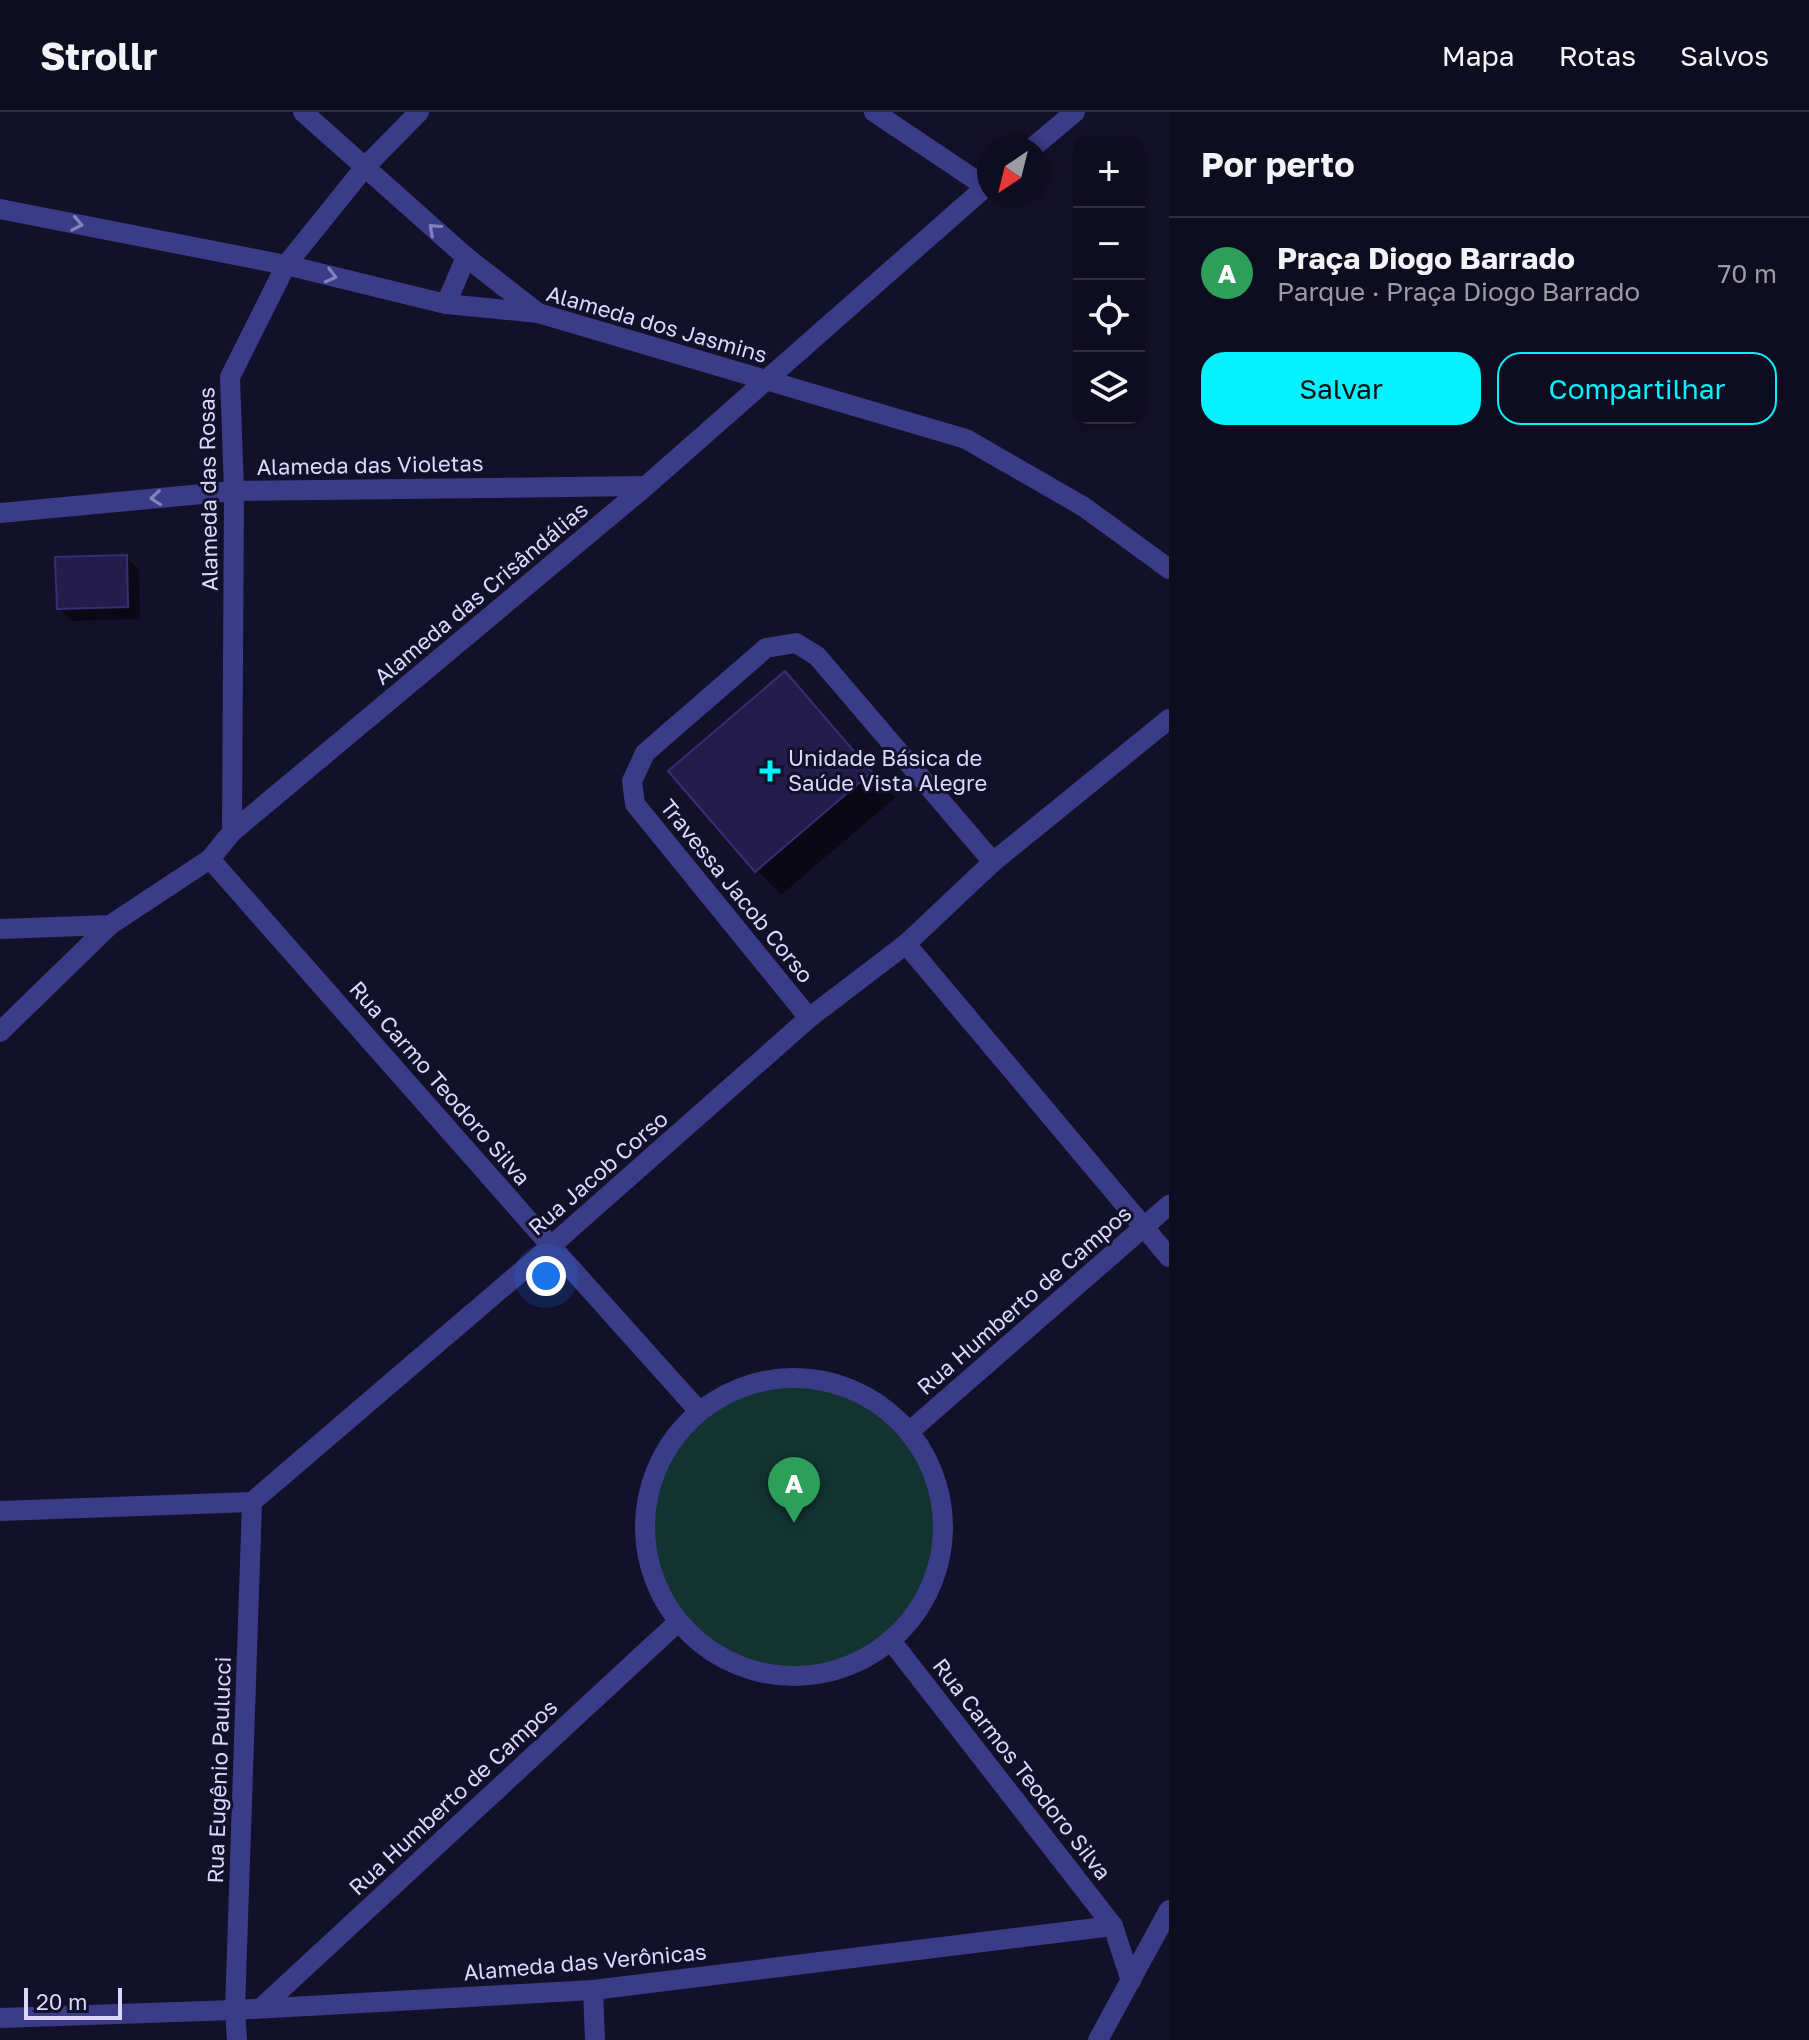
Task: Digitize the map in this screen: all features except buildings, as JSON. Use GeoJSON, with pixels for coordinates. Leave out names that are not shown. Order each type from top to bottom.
{"type":"FeatureCollection","features":[{"type":"Feature","properties":{"kind":"street"},"geometry":{"type":"LineString","coordinates":[[303,112],[466,257],[538,313]]}},
{"type":"Feature","properties":{"kind":"street","name":"Alameda das Rosas"},"geometry":{"type":"LineString","coordinates":[[232,832],[234,491],[230,377],[286,265],[365,167],[419,112]]}},
{"type":"Feature","properties":{"kind":"street"},"geometry":{"type":"LineString","coordinates":[[874,112],[977,179]]}},
{"type":"Feature","properties":{"kind":"street"},"geometry":{"type":"LineString","coordinates":[[1046,136],[1075,112]]}},
{"type":"Feature","properties":{"kind":"street","name":"Alameda das Crisândálias"},"geometry":{"type":"LineString","coordinates":[[0,1032],[110,925],[210,859],[232,832],[646,486],[977,196]]}},
{"type":"Feature","properties":{"kind":"street","name":"Alameda dos Jasmins"},"geometry":{"type":"LineString","coordinates":[[0,209],[286,265],[446,304],[538,313],[966,439],[1084,507],[1169,569]]}},
{"type":"Feature","properties":{"kind":"street"},"geometry":{"type":"LineString","coordinates":[[446,304],[466,257]]}},
{"type":"Feature","properties":{"kind":"street","name":"Alameda das Violetas"},"geometry":{"type":"LineString","coordinates":[[0,513],[234,491],[646,486]]}},
{"type":"Feature","properties":{"kind":"street","name":"Travessa Jacob Corso"},"geometry":{"type":"LineString","coordinates":[[809,1018],[635,804],[632,781],[645,753],[766,648],[796,643],[817,656],[993,862]]}},
{"type":"Feature","properties":{"kind":"street","name":"Rua Jacob Corso"},"geometry":{"type":"LineString","coordinates":[[252,1502],[551,1246],[809,1018],[906,944],[993,862],[1169,719]]}},
{"type":"Feature","properties":{"kind":"street","name":"Rua Carmo Teodoro Silva"},"geometry":{"type":"LineString","coordinates":[[210,859],[698,1410]]}},
{"type":"Feature","properties":{"kind":"street"},"geometry":{"type":"LineString","coordinates":[[0,929],[110,925]]}},
{"type":"Feature","properties":{"kind":"street"},"geometry":{"type":"LineString","coordinates":[[906,944],[1169,1257]]}},
{"type":"Feature","properties":{"kind":"street","name":"Rua Humberto de Campos"},"geometry":{"type":"LineString","coordinates":[[910,1431],[1169,1205]]}},
{"type":"Feature","properties":{"kind":"street"},"geometry":{"type":"LineString","coordinates":[[784,1377],[831,1381],[875,1400],[910,1431],[934,1471],[945,1517],[941,1564],[922,1607],[892,1642],[851,1667],[805,1677],[758,1673],[714,1654],[678,1622],[654,1582],[644,1536],[648,1488],[667,1446],[698,1410],[739,1386],[784,1377]]}},
{"type":"Feature","properties":{"kind":"street"},"geometry":{"type":"LineString","coordinates":[[0,1511],[252,1502]]}},
{"type":"Feature","properties":{"kind":"street","name":"Rua Eugênio Paulucci"},"geometry":{"type":"LineString","coordinates":[[237,2040],[235,2010],[252,1502]]}},
{"type":"Feature","properties":{"kind":"street","name":"Rua Humberto de Campos"},"geometry":{"type":"LineString","coordinates":[[261,2008],[678,1622]]}},
{"type":"Feature","properties":{"kind":"street","name":"Rua Carmos Teodoro Silva"},"geometry":{"type":"LineString","coordinates":[[892,1642],[1113,1926]]}},
{"type":"Feature","properties":{"kind":"street"},"geometry":{"type":"LineString","coordinates":[[1098,2040],[1169,1910]]}},
{"type":"Feature","properties":{"kind":"street"},"geometry":{"type":"LineString","coordinates":[[1113,1926],[1131,1981]]}},
{"type":"Feature","properties":{"kind":"street","name":"Alameda das Verônicas"},"geometry":{"type":"LineString","coordinates":[[0,2018],[235,2010],[593,1990],[1113,1926]]}},
{"type":"Feature","properties":{"kind":"street"},"geometry":{"type":"LineString","coordinates":[[593,1990],[595,2040]]}},
{"type":"Feature","properties":{"kind":"green space"},"geometry":{"type":"Polygon","coordinates":[[[794,1384],[822,1387],[849,1395],[873,1408],[895,1426],[913,1448],[926,1472],[934,1499],[937,1527],[934,1555],[926,1582],[913,1606],[895,1628],[873,1646],[849,1659],[822,1667],[794,1670],[766,1667],[739,1659],[715,1646],[693,1628],[675,1606],[662,1582],[654,1555],[651,1527],[654,1499],[662,1472],[675,1448],[693,1426],[715,1408],[739,1395],[766,1387],[794,1384]]]}},
{"type":"Feature","properties":{"kind":"place","name":"Unidade Básica de Saúde Vista Alegre"},"geometry":{"type":"Point","coordinates":[770,771]}},
{"type":"Feature","properties":{"kind":"place","name":"Praça Diogo Barrado"},"geometry":{"type":"Point","coordinates":[794,1523]}}]}
